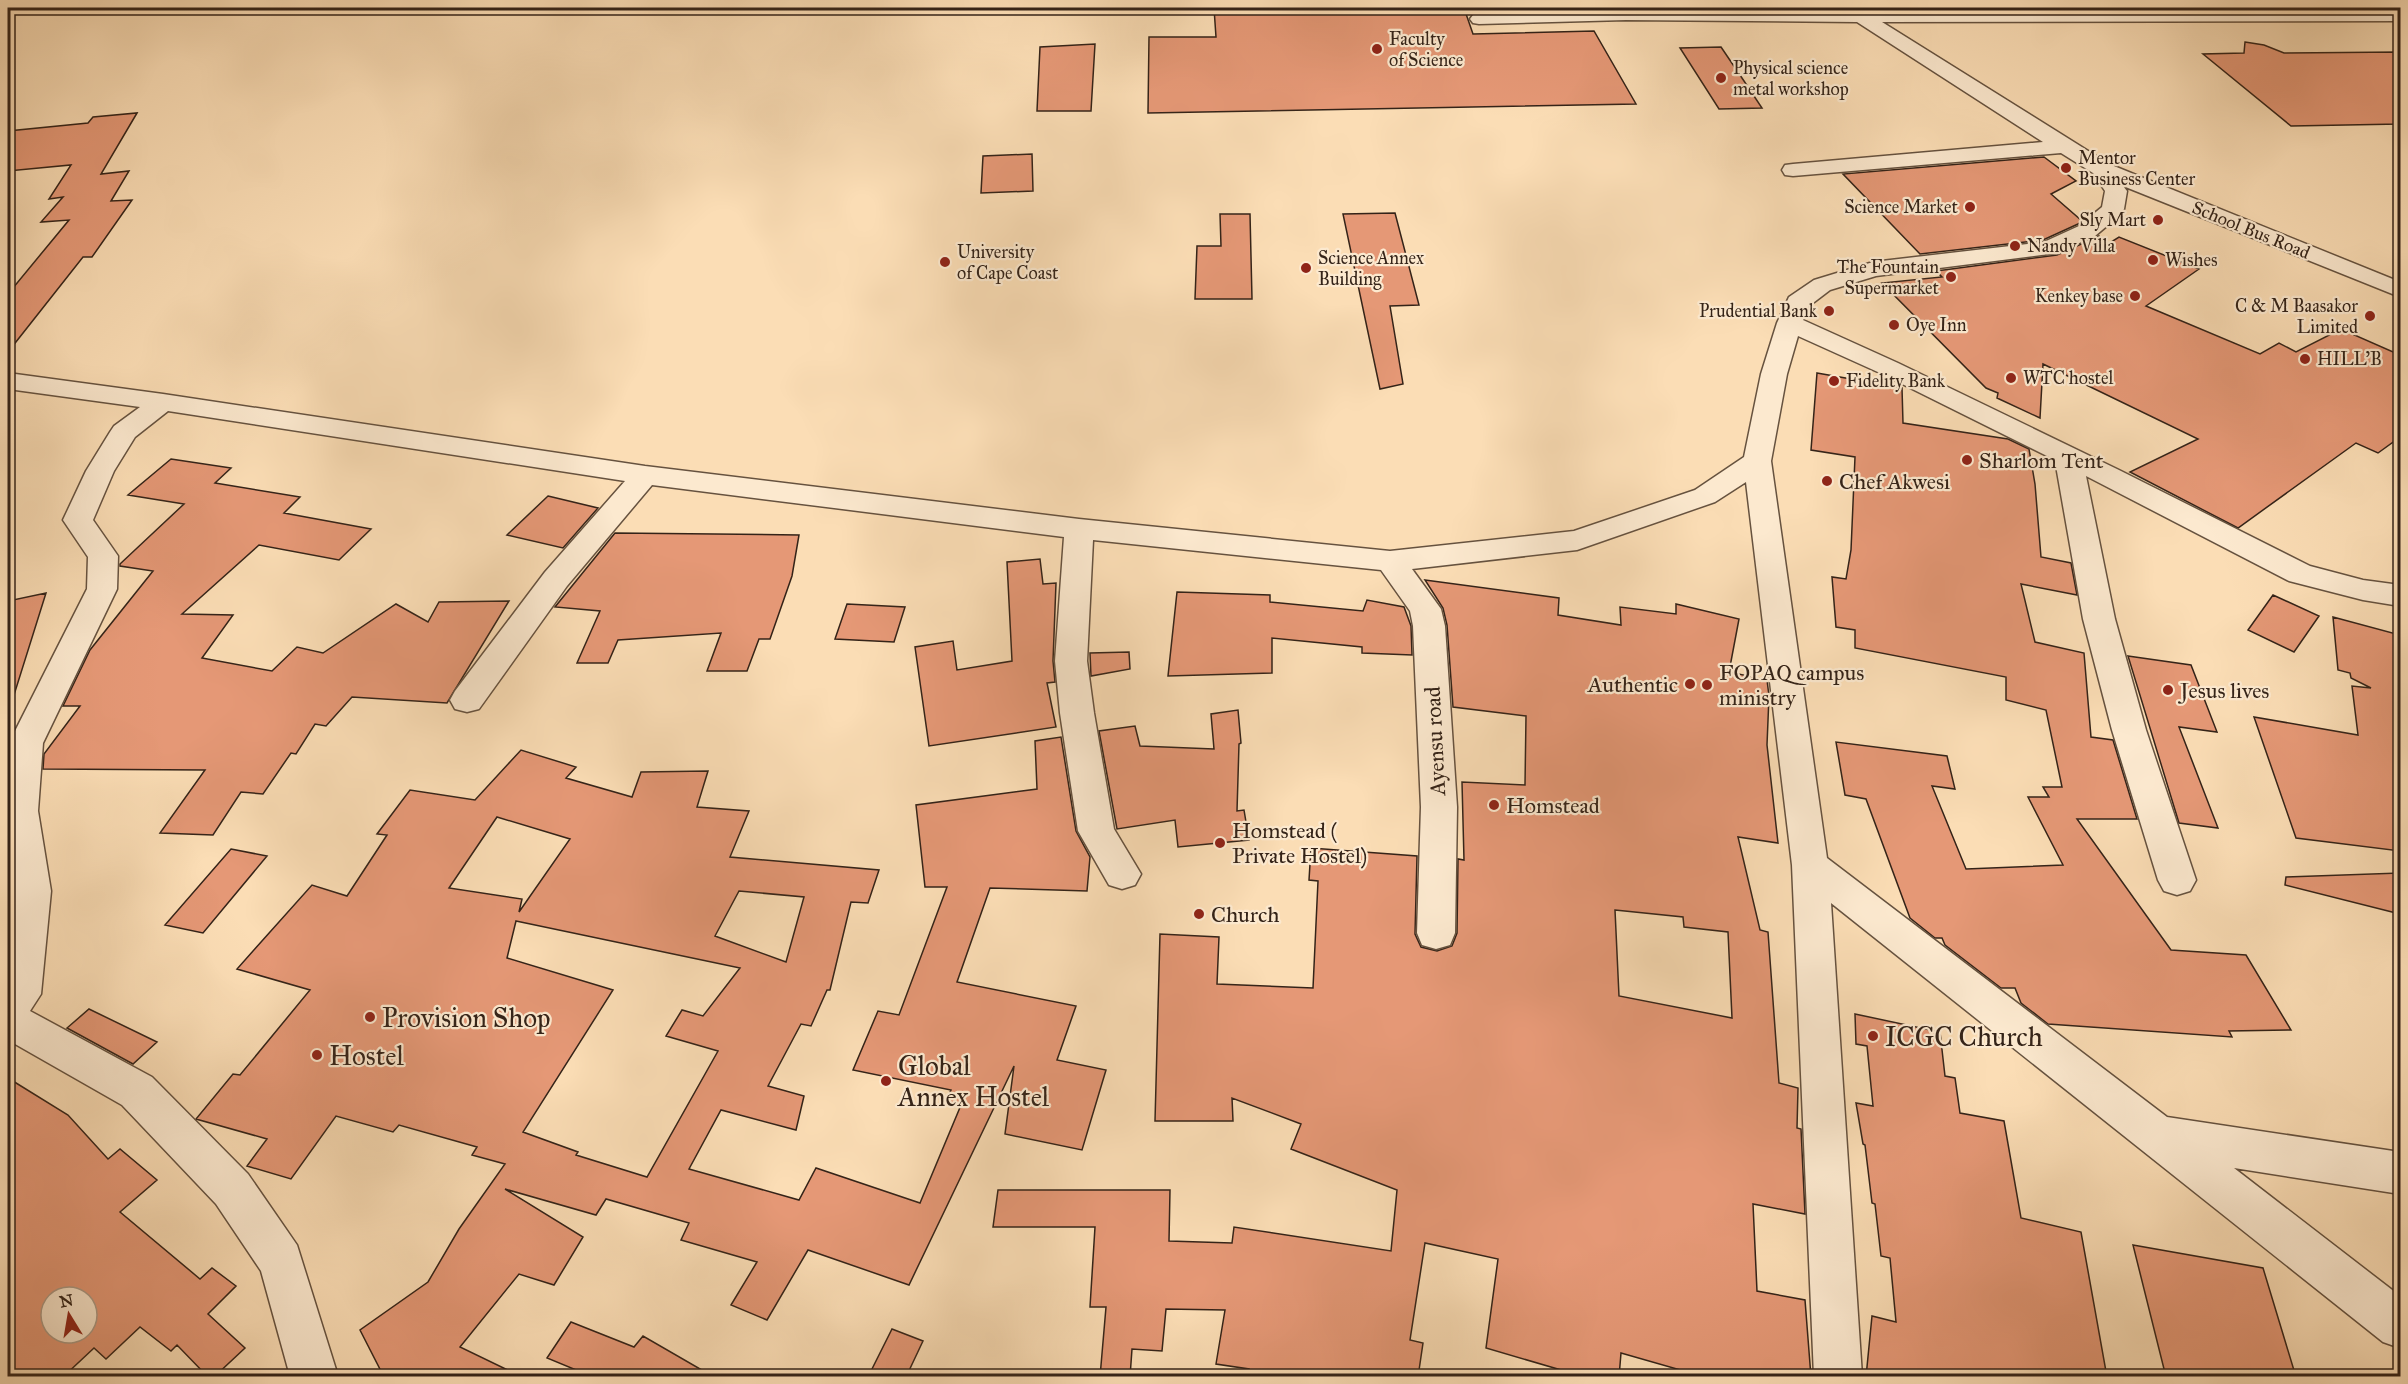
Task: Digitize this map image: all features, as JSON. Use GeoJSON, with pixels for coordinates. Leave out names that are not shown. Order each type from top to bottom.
{"type":"FeatureCollection","features":[{"type":"Feature","properties":{"kind":"street"},"geometry":{"type":"LineString","coordinates":[[1626,15],[1641,11],[1713,8]]}},
{"type":"Feature","properties":{"kind":"street"},"geometry":{"type":"LineString","coordinates":[[1479,19],[1858,12],[2400,16]]}},
{"type":"Feature","properties":{"kind":"street","name":"School Bus Road"},"geometry":{"type":"LineString","coordinates":[[1858,12],[2101,169],[2400,290]]}},
{"type":"Feature","properties":{"kind":"street"},"geometry":{"type":"LineString","coordinates":[[1793,170],[2064,146]]}},
{"type":"Feature","properties":{"kind":"street"},"geometry":{"type":"LineString","coordinates":[[1838,1377],[1810,865],[1757,460],[1774,374],[1798,302],[1822,285],[1873,269],[2049,248],[2087,231],[2113,210],[2116,191],[2101,169]]}},
{"type":"Feature","properties":{"kind":"street"},"geometry":{"type":"LineString","coordinates":[[1790,323],[1889,368],[2068,456],[2300,574],[2363,590],[2400,595]]}},
{"type":"Feature","properties":{"kind":"street"},"geometry":{"type":"LineString","coordinates":[[8,381],[163,402],[645,475],[1079,529],[1390,561],[1577,540],[1705,496],[1757,460]]}},
{"type":"Feature","properties":{"kind":"street"},"geometry":{"type":"LineString","coordinates":[[8,1006],[21,994],[32,891],[20,811],[26,743],[102,589],[104,556],[78,520],[100,471],[124,432],[163,402]]}},
{"type":"Feature","properties":{"kind":"street"},"geometry":{"type":"LineString","coordinates":[[2068,456],[2099,620],[2129,730],[2177,880]]}},
{"type":"Feature","properties":{"kind":"street"},"geometry":{"type":"LineString","coordinates":[[467,700],[556,579],[645,475]]}},
{"type":"Feature","properties":{"kind":"street"},"geometry":{"type":"LineString","coordinates":[[1079,529],[1071,661],[1076,703],[1096,831],[1122,874]]}},
{"type":"Feature","properties":{"kind":"street","name":"Ayensu road"},"geometry":{"type":"LineString","coordinates":[[1390,561],[1425,609],[1429,626],[1439,807],[1436,933]]}},
{"type":"Feature","properties":{"kind":"street"},"geometry":{"type":"LineString","coordinates":[[1810,865],[2400,1325]]}},
{"type":"Feature","properties":{"kind":"street"},"geometry":{"type":"LineString","coordinates":[[8,1020],[137,1091],[232,1190],[281,1261],[314,1377]]}},
{"type":"Feature","properties":{"kind":"street"},"geometry":{"type":"LineString","coordinates":[[2160,1137],[2400,1173]]}},
{"type":"Feature","properties":{"kind":"building","name":"Faculty of Science"},"geometry":{"type":"Polygon","coordinates":[[[1214,8],[1464,8],[1473,34],[1594,31],[1636,104],[1148,113],[1149,37],[1216,37],[1214,8]]]}},
{"type":"Feature","properties":{"kind":"building"},"geometry":{"type":"Polygon","coordinates":[[[2245,42],[2264,45],[2284,53],[2400,52],[2400,124],[2291,126],[2203,54],[2244,53],[2245,42]]]}},
{"type":"Feature","properties":{"kind":"building"},"geometry":{"type":"Polygon","coordinates":[[[1095,44],[1091,111],[1037,111],[1040,47],[1095,44]]]}},
{"type":"Feature","properties":{"kind":"building","name":"Physical science metal workshop"},"geometry":{"type":"Polygon","coordinates":[[[1721,47],[1762,108],[1719,109],[1680,48],[1721,47]]]}},
{"type":"Feature","properties":{"kind":"building"},"geometry":{"type":"Polygon","coordinates":[[[137,113],[101,174],[129,171],[111,201],[132,200],[92,257],[83,257],[8,352],[8,294],[69,220],[41,222],[63,197],[49,199],[71,165],[8,171],[8,131],[88,123],[93,117],[137,113]]]}},
{"type":"Feature","properties":{"kind":"building"},"geometry":{"type":"Polygon","coordinates":[[[1032,154],[1033,191],[981,193],[983,156],[1032,154]]]}},
{"type":"Feature","properties":{"kind":"building","name":"Science Market"},"geometry":{"type":"Polygon","coordinates":[[[2044,157],[2076,181],[2051,194],[2082,221],[2043,240],[1920,254],[1843,174],[2044,157]]]}},
{"type":"Feature","properties":{"kind":"building"},"geometry":{"type":"Polygon","coordinates":[[[1395,213],[1419,305],[1390,306],[1403,384],[1380,389],[1343,214],[1395,213]]]}},
{"type":"Feature","properties":{"kind":"building"},"geometry":{"type":"Polygon","coordinates":[[[1220,214],[1250,214],[1252,299],[1195,299],[1197,246],[1221,246],[1220,214]]]}},
{"type":"Feature","properties":{"kind":"building"},"geometry":{"type":"Polygon","coordinates":[[[2099,236],[2108,244],[2119,237],[2199,269],[2146,306],[2260,354],[2279,343],[2296,352],[2341,329],[2400,355],[2400,437],[2378,453],[2356,443],[2238,528],[2130,472],[2198,439],[2043,364],[2040,418],[1997,398],[1998,393],[1986,388],[1882,283],[1942,277],[1936,271],[2057,255],[2099,236]]]}},
{"type":"Feature","properties":{"kind":"building"},"geometry":{"type":"Polygon","coordinates":[[[1817,373],[1902,388],[1903,423],[2008,439],[2029,449],[2035,484],[2041,557],[2071,563],[2077,595],[2021,584],[2035,642],[2084,653],[2091,737],[2113,740],[2137,819],[2077,819],[2171,950],[2246,955],[2291,1030],[2229,1031],[2232,1037],[2048,1024],[2021,1003],[2015,988],[2001,988],[1945,945],[1942,938],[1935,938],[1910,918],[1866,799],[1845,795],[1836,742],[1947,756],[1955,789],[1932,786],[1966,869],[2063,865],[2028,797],[2049,797],[2043,787],[2062,787],[2046,710],[2006,700],[2006,677],[1855,648],[1855,630],[1836,627],[1832,577],[1846,579],[1851,550],[1855,457],[1811,450],[1817,373]]]}},
{"type":"Feature","properties":{"kind":"building"},"geometry":{"type":"Polygon","coordinates":[[[171,459],[231,468],[215,483],[300,497],[284,513],[371,529],[339,560],[259,545],[182,614],[233,615],[202,658],[272,671],[297,647],[323,653],[396,604],[428,622],[439,602],[509,601],[447,703],[352,697],[326,726],[315,724],[296,754],[291,753],[263,794],[241,792],[213,835],[160,833],[205,770],[43,769],[44,754],[80,706],[63,706],[90,650],[153,571],[120,566],[120,564],[184,504],[128,495],[171,459]]]}},
{"type":"Feature","properties":{"kind":"building"},"geometry":{"type":"Polygon","coordinates":[[[548,496],[598,508],[563,548],[507,535],[548,496]]]}},
{"type":"Feature","properties":{"kind":"building"},"geometry":{"type":"Polygon","coordinates":[[[615,533],[799,535],[792,576],[770,639],[759,639],[747,671],[707,671],[721,633],[618,640],[608,663],[577,663],[600,611],[555,607],[615,533]]]}},
{"type":"Feature","properties":{"kind":"building"},"geometry":{"type":"Polygon","coordinates":[[[1040,559],[1043,584],[1056,583],[1053,661],[1055,682],[1047,683],[1056,727],[929,746],[915,647],[953,641],[957,670],[1012,661],[1007,562],[1040,559]]]}},
{"type":"Feature","properties":{"kind":"building"},"geometry":{"type":"Polygon","coordinates":[[[1425,580],[1559,598],[1558,615],[1621,625],[1620,607],[1676,614],[1676,604],[1739,619],[1729,672],[1767,680],[1769,696],[1767,745],[1778,843],[1738,837],[1760,930],[1768,932],[1779,1083],[1798,1088],[1797,1128],[1801,1129],[1805,1214],[1753,1204],[1757,1291],[1805,1300],[1811,1377],[1683,1377],[1684,1371],[1621,1353],[1619,1377],[1585,1377],[1486,1348],[1498,1259],[1425,1243],[1410,1340],[1423,1343],[1418,1377],[1248,1377],[1249,1369],[1216,1364],[1225,1310],[1166,1309],[1162,1351],[1132,1349],[1130,1377],[1100,1377],[1106,1307],[1090,1307],[1095,1227],[993,1227],[998,1190],[1170,1190],[1169,1241],[1232,1243],[1234,1227],[1391,1251],[1397,1190],[1291,1149],[1301,1124],[1232,1098],[1233,1121],[1155,1121],[1160,934],[1219,937],[1217,984],[1313,988],[1318,881],[1309,880],[1311,848],[1417,856],[1415,934],[1421,947],[1437,951],[1452,946],[1457,933],[1458,859],[1464,860],[1462,782],[1525,785],[1526,716],[1453,707],[1447,625],[1443,608],[1425,580]],[[1615,910],[1619,996],[1732,1018],[1728,932],[1684,927],[1683,917],[1615,910]]]}},
{"type":"Feature","properties":{"kind":"building"},"geometry":{"type":"Polygon","coordinates":[[[1177,592],[1270,595],[1270,602],[1363,611],[1367,600],[1404,607],[1411,626],[1412,655],[1362,653],[1362,647],[1272,638],[1272,673],[1168,676],[1177,592]]]}},
{"type":"Feature","properties":{"kind":"building"},"geometry":{"type":"Polygon","coordinates":[[[46,593],[14,695],[8,694],[8,601],[46,593]]]}},
{"type":"Feature","properties":{"kind":"building"},"geometry":{"type":"Polygon","coordinates":[[[2273,595],[2319,616],[2294,652],[2248,630],[2273,595]]]}},
{"type":"Feature","properties":{"kind":"building"},"geometry":{"type":"Polygon","coordinates":[[[847,604],[905,607],[894,642],[835,639],[847,604]]]}},
{"type":"Feature","properties":{"kind":"building"},"geometry":{"type":"Polygon","coordinates":[[[2333,617],[2400,635],[2400,851],[2296,838],[2254,717],[2358,735],[2352,686],[2371,688],[2351,678],[2350,673],[2338,670],[2333,617]]]}},
{"type":"Feature","properties":{"kind":"building"},"geometry":{"type":"Polygon","coordinates":[[[1129,652],[1130,669],[1091,676],[1090,653],[1129,652]]]}},
{"type":"Feature","properties":{"kind":"building"},"geometry":{"type":"Polygon","coordinates":[[[2128,656],[2191,665],[2217,732],[2179,727],[2218,828],[2179,823],[2128,656]]]}},
{"type":"Feature","properties":{"kind":"building"},"geometry":{"type":"Polygon","coordinates":[[[1238,710],[1241,743],[1239,744],[1237,811],[1244,810],[1249,840],[1178,847],[1175,820],[1117,829],[1099,731],[1135,726],[1140,746],[1214,749],[1211,714],[1238,710]]]}},
{"type":"Feature","properties":{"kind":"building"},"geometry":{"type":"Polygon","coordinates":[[[1061,737],[1076,831],[1090,857],[1087,891],[990,888],[957,982],[1076,1006],[1057,1060],[1106,1070],[1082,1150],[1005,1134],[1014,1066],[909,1285],[808,1250],[767,1320],[731,1305],[757,1262],[681,1240],[689,1223],[606,1199],[596,1215],[505,1189],[583,1237],[554,1285],[519,1274],[460,1347],[522,1377],[384,1377],[360,1330],[428,1282],[459,1229],[505,1164],[472,1155],[477,1147],[399,1125],[393,1132],[336,1116],[291,1179],[247,1166],[267,1139],[196,1119],[233,1074],[240,1075],[310,990],[237,969],[312,885],[347,896],[387,835],[377,834],[410,790],[475,800],[521,750],[576,767],[566,778],[632,797],[641,772],[708,771],[697,807],[749,811],[730,857],[879,870],[868,903],[851,902],[830,990],[827,990],[811,1026],[801,1024],[768,1086],[804,1096],[796,1130],[721,1110],[689,1169],[799,1200],[816,1168],[920,1203],[961,1105],[946,1102],[951,1090],[853,1070],[878,1011],[899,1015],[947,887],[925,887],[916,805],[1037,789],[1035,741],[1061,737]],[[497,817],[449,888],[522,899],[519,912],[570,839],[497,817]],[[739,891],[715,936],[786,962],[804,897],[739,891]],[[516,921],[507,958],[613,990],[523,1132],[578,1152],[576,1155],[647,1177],[718,1051],[666,1036],[682,1010],[703,1016],[740,968],[516,921]]]}},
{"type":"Feature","properties":{"kind":"building"},"geometry":{"type":"Polygon","coordinates":[[[231,849],[267,856],[203,933],[165,925],[231,849]]]}},
{"type":"Feature","properties":{"kind":"building"},"geometry":{"type":"Polygon","coordinates":[[[2400,873],[2400,914],[2285,885],[2286,877],[2400,873]]]}},
{"type":"Feature","properties":{"kind":"building"},"geometry":{"type":"Polygon","coordinates":[[[89,1009],[157,1042],[133,1064],[67,1028],[89,1009]]]}},
{"type":"Feature","properties":{"kind":"building"},"geometry":{"type":"Polygon","coordinates":[[[1855,1014],[1940,1032],[1945,1076],[1955,1078],[1960,1113],[2004,1121],[2021,1218],[2081,1232],[2107,1377],[1866,1377],[1872,1316],[1896,1322],[1890,1258],[1881,1256],[1875,1204],[1872,1203],[1865,1145],[1856,1103],[1873,1106],[1867,1046],[1856,1044],[1855,1014]]]}},
{"type":"Feature","properties":{"kind":"building"},"geometry":{"type":"Polygon","coordinates":[[[8,1078],[68,1115],[108,1159],[120,1149],[157,1180],[120,1212],[200,1279],[212,1268],[236,1286],[208,1314],[245,1348],[214,1377],[208,1377],[177,1345],[171,1351],[140,1327],[106,1359],[94,1348],[63,1377],[8,1377],[8,1078]]]}},
{"type":"Feature","properties":{"kind":"building"},"geometry":{"type":"Polygon","coordinates":[[[2133,1245],[2263,1268],[2296,1377],[2166,1377],[2133,1245]]]}},
{"type":"Feature","properties":{"kind":"building"},"geometry":{"type":"Polygon","coordinates":[[[571,1322],[634,1347],[643,1336],[714,1377],[593,1377],[547,1358],[571,1322]]]}},
{"type":"Feature","properties":{"kind":"building"},"geometry":{"type":"Polygon","coordinates":[[[892,1329],[923,1341],[906,1377],[868,1377],[892,1329]]]}},
{"type":"Feature","properties":{"kind":"place","name":"Faculty of Science"},"geometry":{"type":"Point","coordinates":[1377,49]}},
{"type":"Feature","properties":{"kind":"place","name":"Physical science metal workshop"},"geometry":{"type":"Point","coordinates":[1721,78]}},
{"type":"Feature","properties":{"kind":"place","name":"Mentor Business Center"},"geometry":{"type":"Point","coordinates":[2066,168]}},
{"type":"Feature","properties":{"kind":"place","name":"Science Market"},"geometry":{"type":"Point","coordinates":[1970,207]}},
{"type":"Feature","properties":{"kind":"place","name":"Sly Mart"},"geometry":{"type":"Point","coordinates":[2158,220]}},
{"type":"Feature","properties":{"kind":"place","name":"Nandy Villa"},"geometry":{"type":"Point","coordinates":[2015,246]}},
{"type":"Feature","properties":{"kind":"place","name":"Wishes"},"geometry":{"type":"Point","coordinates":[2153,260]}},
{"type":"Feature","properties":{"kind":"place","name":"University of Cape Coast"},"geometry":{"type":"Point","coordinates":[945,262]}},
{"type":"Feature","properties":{"kind":"place","name":"Science Annex Building"},"geometry":{"type":"Point","coordinates":[1306,268]}},
{"type":"Feature","properties":{"kind":"place","name":"The Fountain Supermarket"},"geometry":{"type":"Point","coordinates":[1951,277]}},
{"type":"Feature","properties":{"kind":"place","name":"Kenkey base"},"geometry":{"type":"Point","coordinates":[2135,296]}},
{"type":"Feature","properties":{"kind":"place","name":"Prudential Bank"},"geometry":{"type":"Point","coordinates":[1829,311]}},
{"type":"Feature","properties":{"kind":"place","name":"C & M Baasakor Limited"},"geometry":{"type":"Point","coordinates":[2370,316]}},
{"type":"Feature","properties":{"kind":"place","name":"Oye Inn"},"geometry":{"type":"Point","coordinates":[1894,325]}},
{"type":"Feature","properties":{"kind":"place","name":"HILL'B"},"geometry":{"type":"Point","coordinates":[2305,359]}},
{"type":"Feature","properties":{"kind":"place","name":"WTC hostel"},"geometry":{"type":"Point","coordinates":[2011,378]}},
{"type":"Feature","properties":{"kind":"place","name":"Fidelity Bank"},"geometry":{"type":"Point","coordinates":[1834,381]}},
{"type":"Feature","properties":{"kind":"place","name":"Sharlom Tent"},"geometry":{"type":"Point","coordinates":[1967,460]}},
{"type":"Feature","properties":{"kind":"place","name":"Chef Akwesi"},"geometry":{"type":"Point","coordinates":[1827,481]}},
{"type":"Feature","properties":{"kind":"place","name":"Authentic"},"geometry":{"type":"Point","coordinates":[1690,684]}},
{"type":"Feature","properties":{"kind":"place","name":"FOPAQ campus ministry"},"geometry":{"type":"Point","coordinates":[1707,685]}},
{"type":"Feature","properties":{"kind":"place","name":"Jesus lives"},"geometry":{"type":"Point","coordinates":[2168,690]}},
{"type":"Feature","properties":{"kind":"place","name":"Homstead"},"geometry":{"type":"Point","coordinates":[1494,805]}},
{"type":"Feature","properties":{"kind":"place","name":"Homstead ( Private Hostel)"},"geometry":{"type":"Point","coordinates":[1220,843]}},
{"type":"Feature","properties":{"kind":"place","name":"Church"},"geometry":{"type":"Point","coordinates":[1199,914]}},
{"type":"Feature","properties":{"kind":"place","name":"Provision Shop"},"geometry":{"type":"Point","coordinates":[370,1017]}},
{"type":"Feature","properties":{"kind":"place","name":"ICGC Church"},"geometry":{"type":"Point","coordinates":[1873,1036]}},
{"type":"Feature","properties":{"kind":"place","name":"Hostel"},"geometry":{"type":"Point","coordinates":[317,1055]}},
{"type":"Feature","properties":{"kind":"place","name":"Global Annex Hostel"},"geometry":{"type":"Point","coordinates":[886,1081]}}]}
